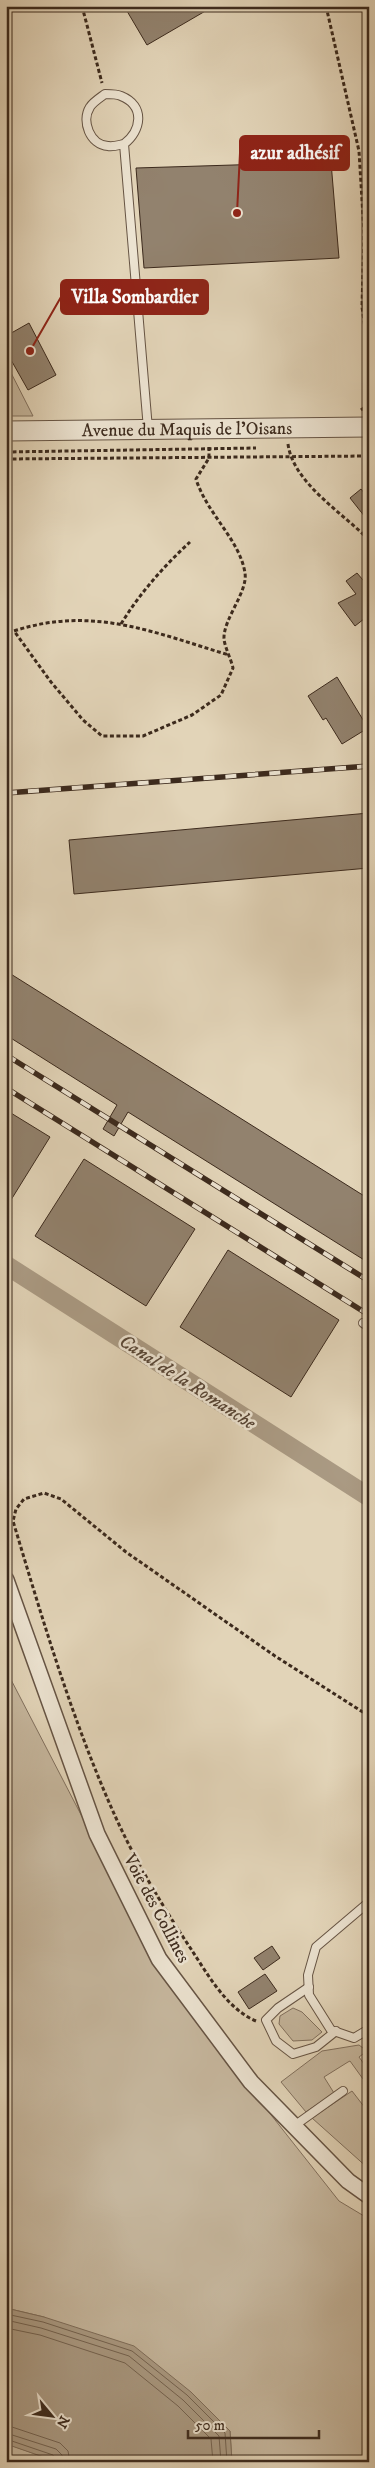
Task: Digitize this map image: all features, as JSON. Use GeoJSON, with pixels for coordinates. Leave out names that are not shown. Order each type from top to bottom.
{"type":"FeatureCollection","features":[{"type":"Feature","properties":{"kind":"street","name":"Avenue du Maquis de l'Oisans"},"geometry":{"type":"LineString","coordinates":[[6,431],[147,422],[209,428],[369,427]]}},
{"type":"Feature","properties":{"kind":"street","name":"Voie des Collines"},"geometry":{"type":"LineString","coordinates":[[6,1580],[97,1834],[159,1958],[250,2082],[348,2181],[369,2196]]}},
{"type":"Feature","properties":{"kind":"lane"},"geometry":{"type":"LineString","coordinates":[[105,94],[121,96],[133,104],[138,114],[139,124],[133,137],[124,144],[107,146],[94,139],[88,132],[86,120],[90,106],[105,94]]}},
{"type":"Feature","properties":{"kind":"lane"},"geometry":{"type":"LineString","coordinates":[[124,144],[147,422]]}},
{"type":"Feature","properties":{"kind":"lane"},"geometry":{"type":"LineString","coordinates":[[369,1902],[316,1947],[308,1975],[309,1995],[331,2030],[354,2038],[369,2029]]}},
{"type":"Feature","properties":{"kind":"lane"},"geometry":{"type":"LineString","coordinates":[[309,1987],[278,2008],[266,2020],[276,2041],[293,2054],[316,2047],[336,2031]]}},
{"type":"Feature","properties":{"kind":"lane"},"geometry":{"type":"LineString","coordinates":[[294,2126],[343,2091]]}},
{"type":"Feature","properties":{"kind":"path"},"geometry":{"type":"LineString","coordinates":[[82,6],[105,94]]}},
{"type":"Feature","properties":{"kind":"path"},"geometry":{"type":"LineString","coordinates":[[326,6],[359,151],[364,233],[362,306],[369,356]]}},
{"type":"Feature","properties":{"kind":"path"},"geometry":{"type":"LineString","coordinates":[[362,306],[369,304]]}},
{"type":"Feature","properties":{"kind":"path"},"geometry":{"type":"LineString","coordinates":[[209,428],[209,458],[196,479],[202,496],[243,558],[246,577],[224,638],[230,656],[233,668],[221,695],[192,714],[143,736],[102,736],[83,720],[57,690],[14,631],[40,622],[98,620],[171,636],[230,656]]}},
{"type":"Feature","properties":{"kind":"path"},"geometry":{"type":"LineString","coordinates":[[287,428],[291,457],[297,468],[326,502],[353,523],[369,540]]}},
{"type":"Feature","properties":{"kind":"path"},"geometry":{"type":"LineString","coordinates":[[279,447],[298,447]]}},
{"type":"Feature","properties":{"kind":"path"},"geometry":{"type":"LineString","coordinates":[[6,452],[259,448]]}},
{"type":"Feature","properties":{"kind":"path"},"geometry":{"type":"LineString","coordinates":[[6,460],[369,456]]}},
{"type":"Feature","properties":{"kind":"path"},"geometry":{"type":"LineString","coordinates":[[121,624],[137,598],[164,567],[190,542]]}},
{"type":"Feature","properties":{"kind":"path"},"geometry":{"type":"LineString","coordinates":[[269,2025],[254,2021],[236,2010],[206,1971],[156,1895],[116,1819],[89,1753],[46,1630],[13,1521],[16,1509],[24,1499],[44,1493],[61,1499],[126,1552],[275,1656],[369,1716]]}},
{"type":"Feature","properties":{"kind":"shaded area"},"geometry":{"type":"Polygon","coordinates":[[[6,363],[33,416],[6,416],[6,363]]]}},
{"type":"Feature","properties":{"kind":"shaded area"},"geometry":{"type":"Polygon","coordinates":[[[6,1670],[133,1915],[197,2021],[339,2201],[369,2219],[369,2462],[232,2462],[230,2431],[44,2317],[6,2308],[6,1670]]]}},
{"type":"Feature","properties":{"kind":"shaded area"},"geometry":{"type":"Polygon","coordinates":[[[293,2008],[302,2012],[322,2032],[312,2040],[293,2041],[279,2024],[280,2016],[293,2008]]]}},
{"type":"Feature","properties":{"kind":"shaded area"},"geometry":{"type":"Polygon","coordinates":[[[359,2045],[367,2051],[359,2057],[369,2071],[369,2075],[363,2079],[350,2061],[348,2062],[324,2077],[334,2093],[306,2112],[281,2082],[322,2051],[359,2045]]]}},
{"type":"Feature","properties":{"kind":"shaded area"},"geometry":{"type":"Polygon","coordinates":[[[352,2091],[369,2113],[369,2169],[312,2118],[352,2091]]]}},
{"type":"Feature","properties":{"kind":"shaded area"},"geometry":{"type":"Polygon","coordinates":[[[6,2444],[10,2445],[58,2462],[6,2462],[6,2444]]]}},
{"type":"Feature","properties":{"kind":"water"},"geometry":{"type":"Polygon","coordinates":[[[6,2308],[44,2317],[134,2346],[191,2392],[230,2431],[232,2462],[58,2462],[6,2444],[6,2308]]]}},
{"type":"Feature","properties":{"kind":"building"},"geometry":{"type":"Polygon","coordinates":[[[124,6],[214,6],[147,45],[124,6]]]}},
{"type":"Feature","properties":{"kind":"building"},"geometry":{"type":"Polygon","coordinates":[[[331,162],[339,258],[144,268],[136,168],[331,162]]]}},
{"type":"Feature","properties":{"kind":"building"},"geometry":{"type":"Polygon","coordinates":[[[29,323],[56,375],[28,390],[6,351],[6,336],[29,323]]]}},
{"type":"Feature","properties":{"kind":"building"},"geometry":{"type":"Polygon","coordinates":[[[361,489],[369,499],[369,522],[350,498],[361,489]]]}},
{"type":"Feature","properties":{"kind":"building"},"geometry":{"type":"Polygon","coordinates":[[[357,573],[369,587],[369,615],[355,626],[338,603],[356,594],[346,581],[357,573]]]}},
{"type":"Feature","properties":{"kind":"building"},"geometry":{"type":"Polygon","coordinates":[[[337,677],[368,728],[342,744],[326,718],[323,720],[308,696],[337,677]]]}},
{"type":"Feature","properties":{"kind":"building"},"geometry":{"type":"Polygon","coordinates":[[[369,813],[369,868],[74,894],[69,840],[369,813]]]}},
{"type":"Feature","properties":{"kind":"building"},"geometry":{"type":"Polygon","coordinates":[[[6,971],[369,1199],[369,1263],[128,1112],[114,1136],[103,1129],[117,1105],[6,1035],[6,971]]]}},
{"type":"Feature","properties":{"kind":"building"},"geometry":{"type":"Polygon","coordinates":[[[6,1110],[50,1137],[6,1208],[6,1110]]]}},
{"type":"Feature","properties":{"kind":"building"},"geometry":{"type":"Polygon","coordinates":[[[84,1159],[195,1229],[146,1306],[35,1236],[84,1159]]]}},
{"type":"Feature","properties":{"kind":"building"},"geometry":{"type":"Polygon","coordinates":[[[228,1250],[339,1320],[291,1397],[180,1327],[228,1250]]]}},
{"type":"Feature","properties":{"kind":"building"},"geometry":{"type":"Polygon","coordinates":[[[272,1946],[280,1958],[263,1970],[254,1958],[272,1946]]]}},
{"type":"Feature","properties":{"kind":"building"},"geometry":{"type":"Polygon","coordinates":[[[265,1974],[277,1991],[249,2009],[238,1992],[265,1974]]]}},
{"type":"Feature","properties":{"kind":"waterway","name":"Canal de la Romanche"},"geometry":{"type":"LineString","coordinates":[[6,1265],[369,1497]]}},
{"type":"Feature","properties":{"kind":"railway"},"geometry":{"type":"LineString","coordinates":[[6,793],[369,766]]}},
{"type":"Feature","properties":{"kind":"railway"},"geometry":{"type":"LineString","coordinates":[[6,1055],[369,1281]]}},
{"type":"Feature","properties":{"kind":"railway"},"geometry":{"type":"LineString","coordinates":[[6,1088],[369,1315]]}},
{"type":"Feature","properties":{"kind":"place","name":"azur adhésif"},"geometry":{"type":"Point","coordinates":[237,213]}},
{"type":"Feature","properties":{"kind":"place","name":"Villa Sombardier"},"geometry":{"type":"Point","coordinates":[30,351]}}]}
